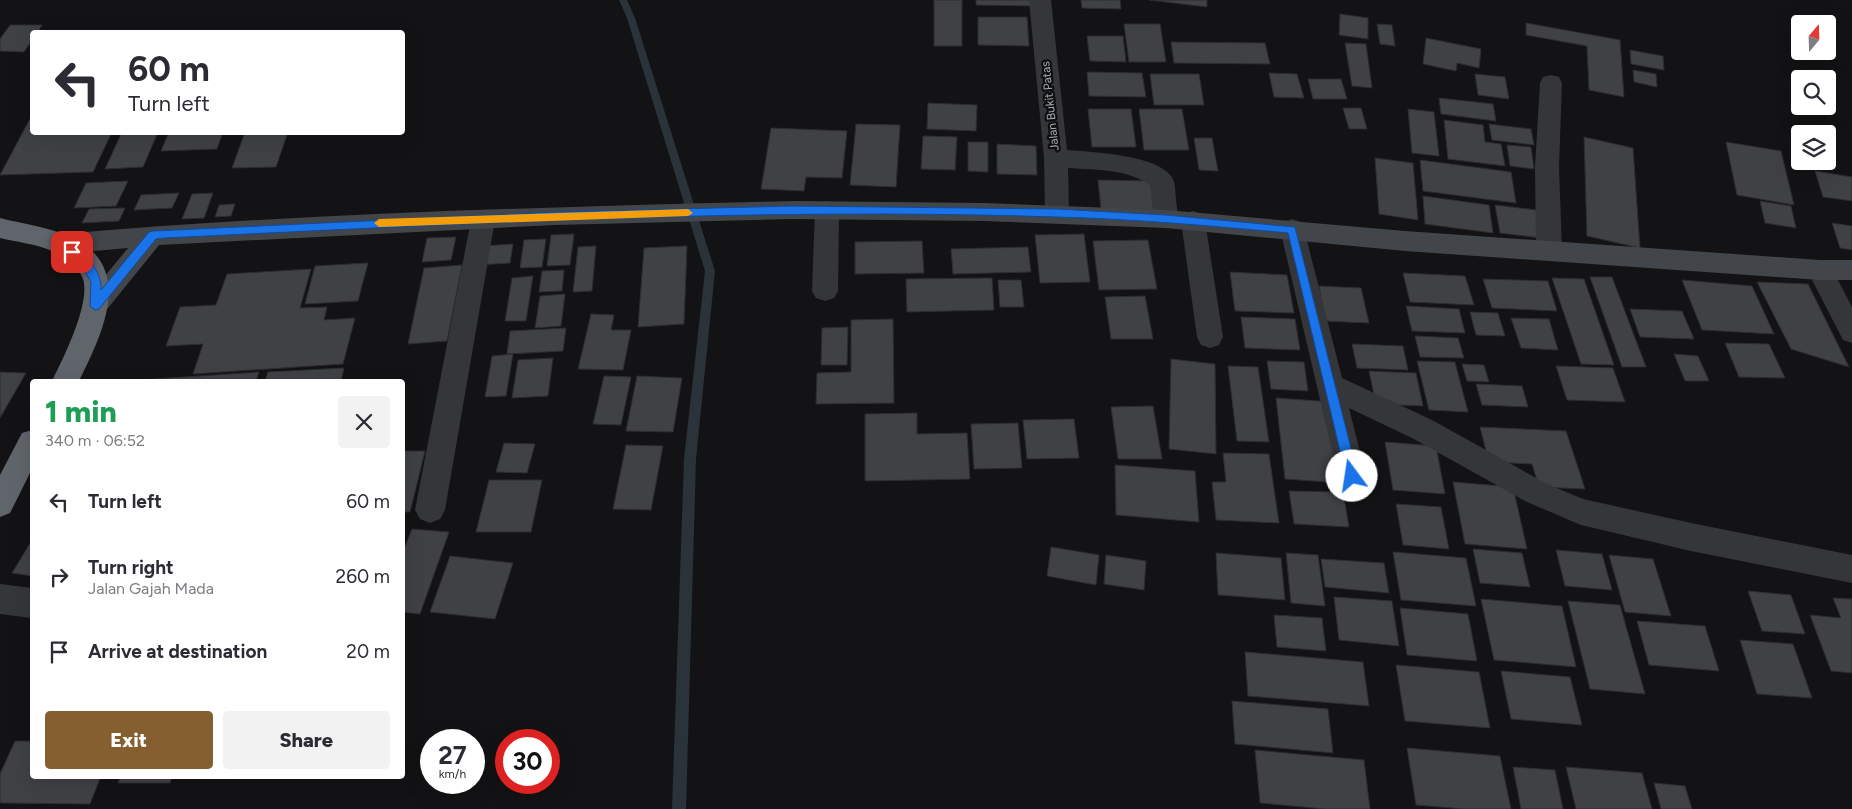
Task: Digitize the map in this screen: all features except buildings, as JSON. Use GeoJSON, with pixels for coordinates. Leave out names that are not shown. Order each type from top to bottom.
{"type":"FeatureCollection","features":[{"type":"Feature","properties":{"kind":"highway"},"geometry":{"type":"LineString","coordinates":[[0,228],[61,244],[84,261],[97,281],[95,306],[76,362],[67,379]]}},
{"type":"Feature","properties":{"kind":"highway"},"geometry":{"type":"LineString","coordinates":[[0,504],[30,446]]}},
{"type":"Feature","properties":{"kind":"street","name":"Jalan Bukit Patas"},"geometry":{"type":"LineString","coordinates":[[1040,0],[1056,158],[1057,213]]}},
{"type":"Feature","properties":{"kind":"street"},"geometry":{"type":"LineString","coordinates":[[1549,250],[1547,167],[1551,83]]}},
{"type":"Feature","properties":{"kind":"street"},"geometry":{"type":"LineString","coordinates":[[1056,158],[1095,162],[1152,172],[1162,181],[1166,219]]}},
{"type":"Feature","properties":{"kind":"street"},"geometry":{"type":"LineString","coordinates":[[826,291],[827,210]]}},
{"type":"Feature","properties":{"kind":"street"},"geometry":{"type":"LineString","coordinates":[[61,244],[153,235],[362,224],[675,213],[827,210],[1057,213],[1193,221],[1404,241],[1820,270],[1852,270]]}},
{"type":"Feature","properties":{"kind":"street"},"geometry":{"type":"LineString","coordinates":[[430,510],[483,220]]}},
{"type":"Feature","properties":{"kind":"street"},"geometry":{"type":"LineString","coordinates":[[1193,221],[1210,337]]}},
{"type":"Feature","properties":{"kind":"street"},"geometry":{"type":"LineString","coordinates":[[1292,229],[1352,476]]}},
{"type":"Feature","properties":{"kind":"street"},"geometry":{"type":"LineString","coordinates":[[95,306],[153,235]]}},
{"type":"Feature","properties":{"kind":"street"},"geometry":{"type":"LineString","coordinates":[[1820,270],[1852,332]]}},
{"type":"Feature","properties":{"kind":"street"},"geometry":{"type":"LineString","coordinates":[[1330,386],[1422,429],[1536,493],[1580,512],[1710,541],[1852,569]]}},
{"type":"Feature","properties":{"kind":"street"},"geometry":{"type":"LineString","coordinates":[[0,599],[30,602]]}},
{"type":"Feature","properties":{"kind":"waterway"},"geometry":{"type":"LineString","coordinates":[[623,0],[631,18],[710,271],[690,459],[679,809]]}},
{"type":"Feature","properties":{"kind":"slow traffic"},"geometry":{"type":"LineString","coordinates":[[379,223],[688,213]]}},
{"type":"Feature","properties":{"kind":"route"},"geometry":{"type":"LineString","coordinates":[[72,252],[84,261],[97,281],[95,306],[153,235],[164,234],[556,216],[793,210],[1057,213],[1292,229],[1352,476]]}}]}
